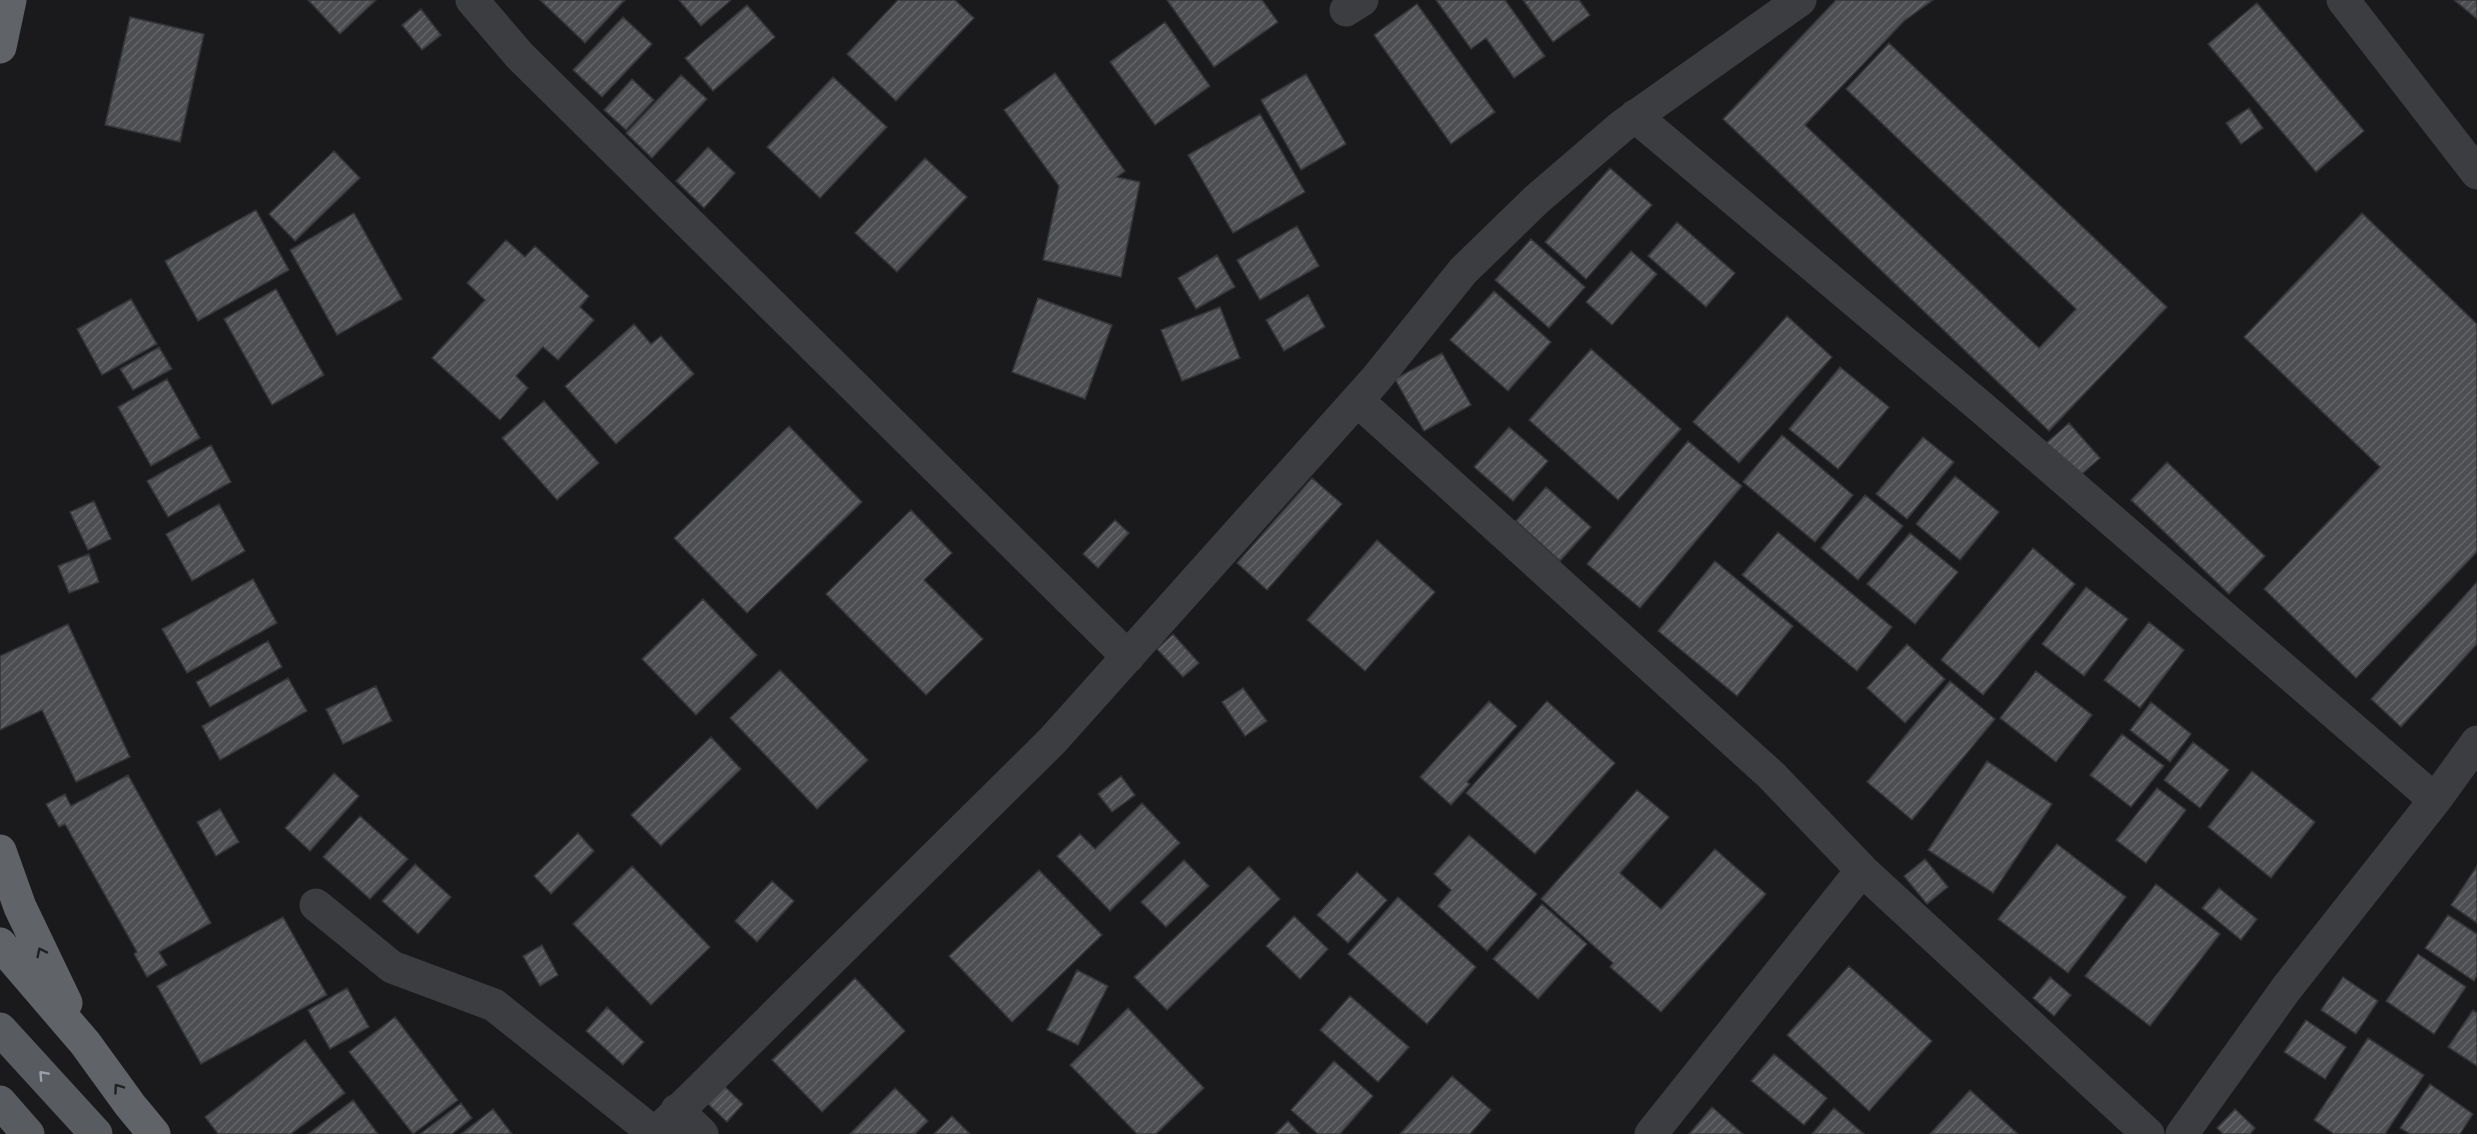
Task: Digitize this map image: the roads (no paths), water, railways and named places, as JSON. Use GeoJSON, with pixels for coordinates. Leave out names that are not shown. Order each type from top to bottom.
{"type":"FeatureCollection","features":[{"type":"Feature","properties":{"kind":"highway"},"geometry":{"type":"LineString","coordinates":[[0,47],[10,0]]}},
{"type":"Feature","properties":{"kind":"highway"},"geometry":{"type":"LineString","coordinates":[[0,851],[20,907],[85,1042]]}},
{"type":"Feature","properties":{"kind":"highway"},"geometry":{"type":"LineString","coordinates":[[0,944],[85,1042],[130,1105],[154,1134]]}},
{"type":"Feature","properties":{"kind":"main road"},"geometry":{"type":"LineString","coordinates":[[0,1029],[96,1134]]}},
{"type":"Feature","properties":{"kind":"main road"},"geometry":{"type":"LineString","coordinates":[[0,1102],[28,1134]]}},
{"type":"Feature","properties":{"kind":"street"},"geometry":{"type":"LineString","coordinates":[[472,0],[520,56],[1128,657]]}},
{"type":"Feature","properties":{"kind":"street"},"geometry":{"type":"LineString","coordinates":[[316,905],[392,967],[494,1005],[655,1134],[1053,740],[1357,400],[1463,271],[1536,200],[1635,117],[1800,0]]}},
{"type":"Feature","properties":{"kind":"street"},"geometry":{"type":"LineString","coordinates":[[2343,0],[2477,173]]}},
{"type":"Feature","properties":{"kind":"street"},"geometry":{"type":"LineString","coordinates":[[1635,117],[1981,407],[2435,800]]}},
{"type":"Feature","properties":{"kind":"street"},"geometry":{"type":"LineString","coordinates":[[1357,400],[1771,775],[1862,870],[2148,1134]]}},
{"type":"Feature","properties":{"kind":"street"},"geometry":{"type":"LineString","coordinates":[[2182,1134],[2286,989],[2435,800],[2477,742]]}},
{"type":"Feature","properties":{"kind":"street"},"geometry":{"type":"LineString","coordinates":[[1651,1134],[1862,870]]}},
{"type":"Feature","properties":{"kind":"street"},"geometry":{"type":"LineString","coordinates":[[677,1110],[702,1134]]}}]}
